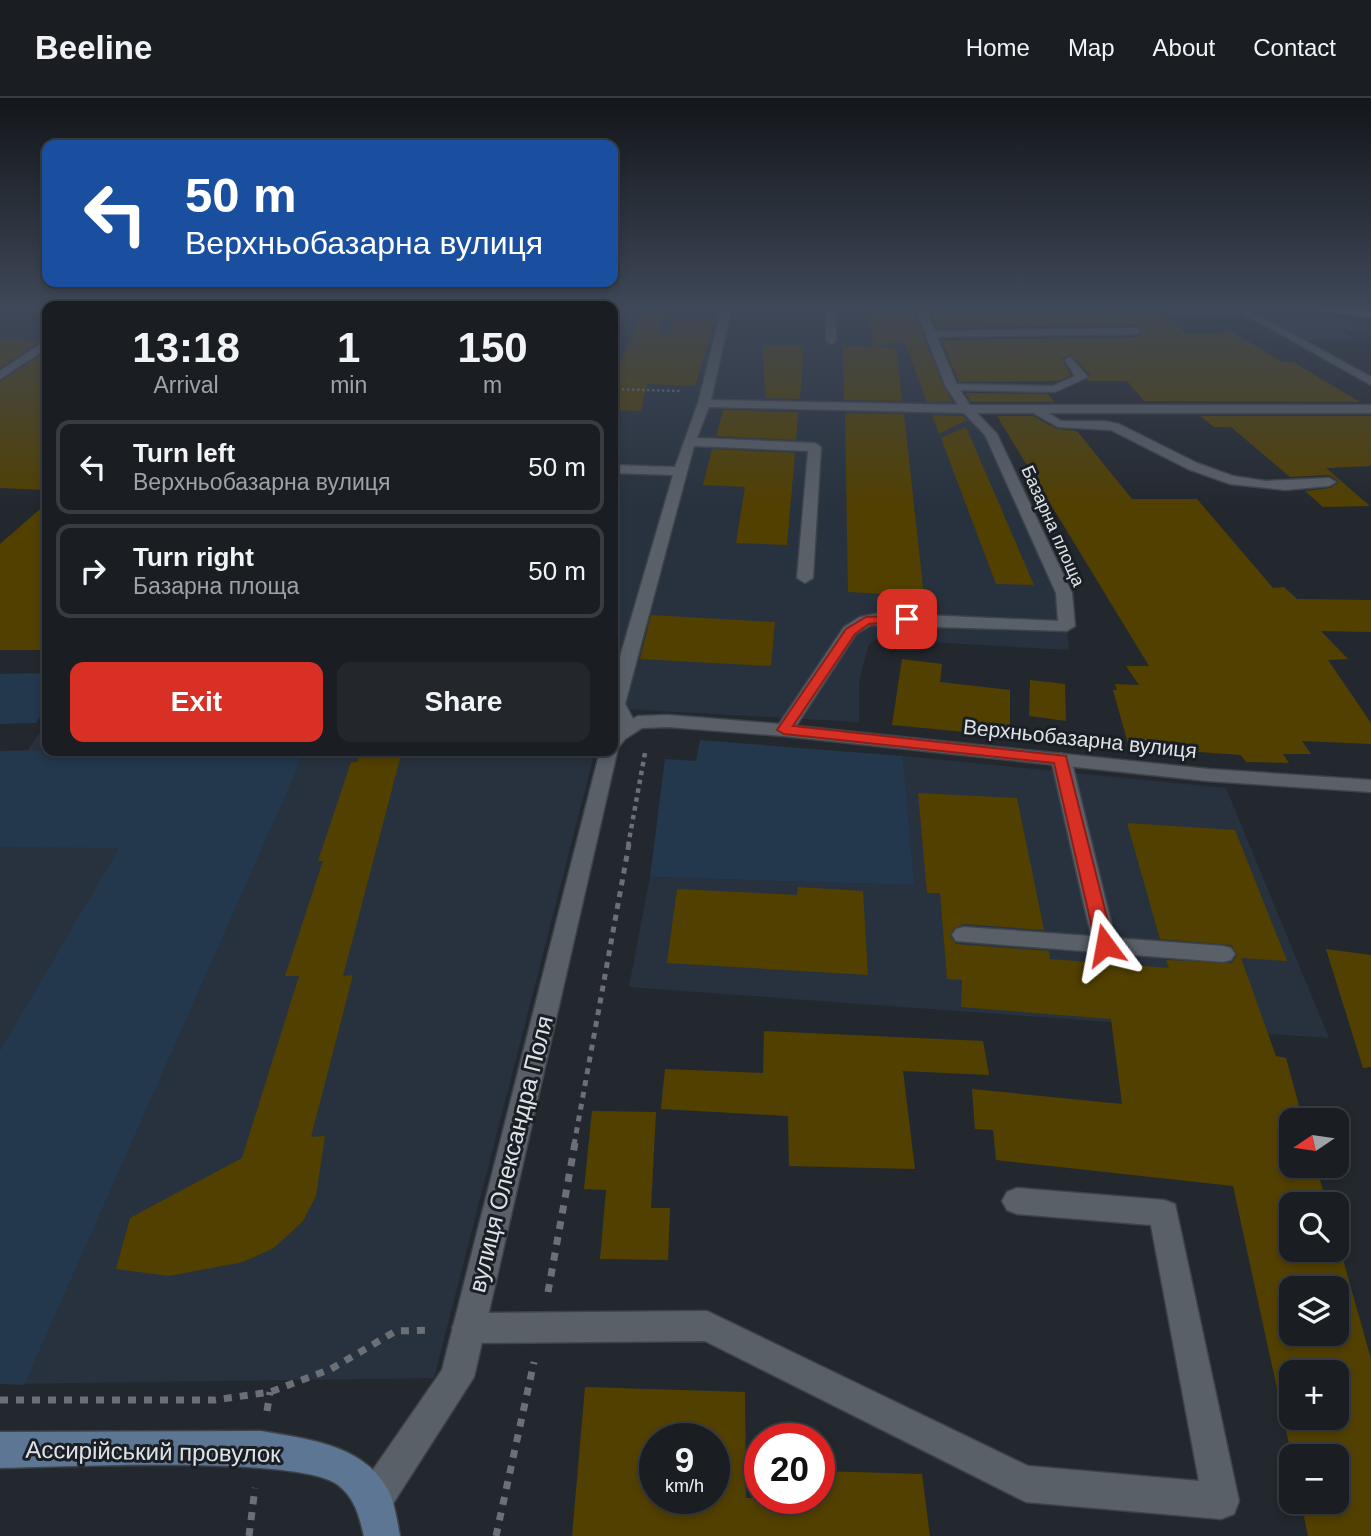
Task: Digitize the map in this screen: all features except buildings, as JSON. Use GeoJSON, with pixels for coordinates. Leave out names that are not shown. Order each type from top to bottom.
{"type":"FeatureCollection","features":[{"type":"Feature","properties":{"kind":"street"},"geometry":{"type":"LineString","coordinates":[[618,698],[689,442],[711,374]]}},
{"type":"Feature","properties":{"kind":"street","name":"Базарна площа"},"geometry":{"type":"LineString","coordinates":[[784,730],[850,631],[866,621],[880,618],[1067,626],[1064,593],[991,434],[967,410],[947,374]]}},
{"type":"Feature","properties":{"kind":"street"},"geometry":{"type":"LineString","coordinates":[[952,387],[1055,389],[1082,377],[1080,374]]}},
{"type":"Feature","properties":{"kind":"street"},"geometry":{"type":"LineString","coordinates":[[705,398],[967,410],[1371,409]]}},
{"type":"Feature","properties":{"kind":"street"},"geometry":{"type":"LineString","coordinates":[[1039,411],[1056,425],[1116,427],[1209,475],[1248,485],[1286,487],[1329,482]]}},
{"type":"Feature","properties":{"kind":"street"},"geometry":{"type":"LineString","coordinates":[[689,442],[814,447],[805,578]]}},
{"type":"Feature","properties":{"kind":"street"},"geometry":{"type":"LineString","coordinates":[[618,469],[682,471]]}},
{"type":"Feature","properties":{"kind":"street"},"geometry":{"type":"LineString","coordinates":[[618,709],[628,728]]}},
{"type":"Feature","properties":{"kind":"street"},"geometry":{"type":"LineString","coordinates":[[618,734],[638,722],[651,721],[784,730]]}},
{"type":"Feature","properties":{"kind":"street","name":"Верхньобазарна вулиця"},"geometry":{"type":"LineString","coordinates":[[784,730],[1208,775],[1371,786]]}},
{"type":"Feature","properties":{"kind":"street","name":"вулиця Олександра Поля"},"geometry":{"type":"LineString","coordinates":[[374,1500],[457,1377],[609,756]]}},
{"type":"Feature","properties":{"kind":"street"},"geometry":{"type":"LineString","coordinates":[[1061,759],[1105,945]]}},
{"type":"Feature","properties":{"kind":"street"},"geometry":{"type":"LineString","coordinates":[[964,935],[1223,954]]}},
{"type":"Feature","properties":{"kind":"street"},"geometry":{"type":"LineString","coordinates":[[468,1328],[707,1326],[1026,1484],[1221,1501],[1164,1213],[1017,1201]]}},
{"type":"Feature","properties":{"kind":"street","name":"Ассирійський провулок"},"geometry":{"type":"LineString","coordinates":[[0,1450],[261,1449],[318,1459],[350,1472],[374,1500]]}},
{"type":"Feature","properties":{"kind":"street"},"geometry":{"type":"LineString","coordinates":[[374,1500],[382,1536]]}},
{"type":"Feature","properties":{"kind":"path"},"geometry":{"type":"LineString","coordinates":[[618,390],[705,398]]}},
{"type":"Feature","properties":{"kind":"path"},"geometry":{"type":"LineString","coordinates":[[496,1536],[542,1326],[651,721]]}},
{"type":"Feature","properties":{"kind":"path"},"geometry":{"type":"LineString","coordinates":[[0,1400],[215,1400],[270,1392],[331,1369],[396,1331],[468,1328]]}},
{"type":"Feature","properties":{"kind":"shaded area"},"geometry":{"type":"Polygon","coordinates":[[[0,374],[42,374],[42,426],[0,427],[0,374]]]}},
{"type":"Feature","properties":{"kind":"shaded area"},"geometry":{"type":"Polygon","coordinates":[[[618,374],[947,374],[952,387],[979,421],[1064,593],[1069,650],[876,639],[868,646],[859,683],[859,722],[625,709],[618,713],[618,374]]]}},
{"type":"Feature","properties":{"kind":"shaded area"},"geometry":{"type":"Polygon","coordinates":[[[42,673],[42,714],[36,723],[0,724],[0,674],[42,673]]]}},
{"type":"Feature","properties":{"kind":"shaded area"},"geometry":{"type":"Polygon","coordinates":[[[42,729],[42,756],[594,756],[434,1378],[0,1384],[0,751],[28,750],[42,729]]]}},
{"type":"Feature","properties":{"kind":"shaded area"},"geometry":{"type":"Polygon","coordinates":[[[700,740],[903,756],[914,885],[650,877],[665,759],[696,761],[700,740]]]}},
{"type":"Feature","properties":{"kind":"shaded area"},"geometry":{"type":"Polygon","coordinates":[[[0,751],[42,751],[42,756],[303,756],[24,1385],[0,1384],[0,1051],[119,848],[0,847],[0,751]]]}},
{"type":"Feature","properties":{"kind":"shaded area"},"geometry":{"type":"Polygon","coordinates":[[[903,756],[1226,788],[1329,1038],[629,987],[650,877],[913,885],[903,756]]]}},
{"type":"Feature","properties":{"kind":"route"},"geometry":{"type":"LineString","coordinates":[[907,619],[880,618],[866,621],[850,631],[784,730],[1061,759],[1105,945]]}}]}
